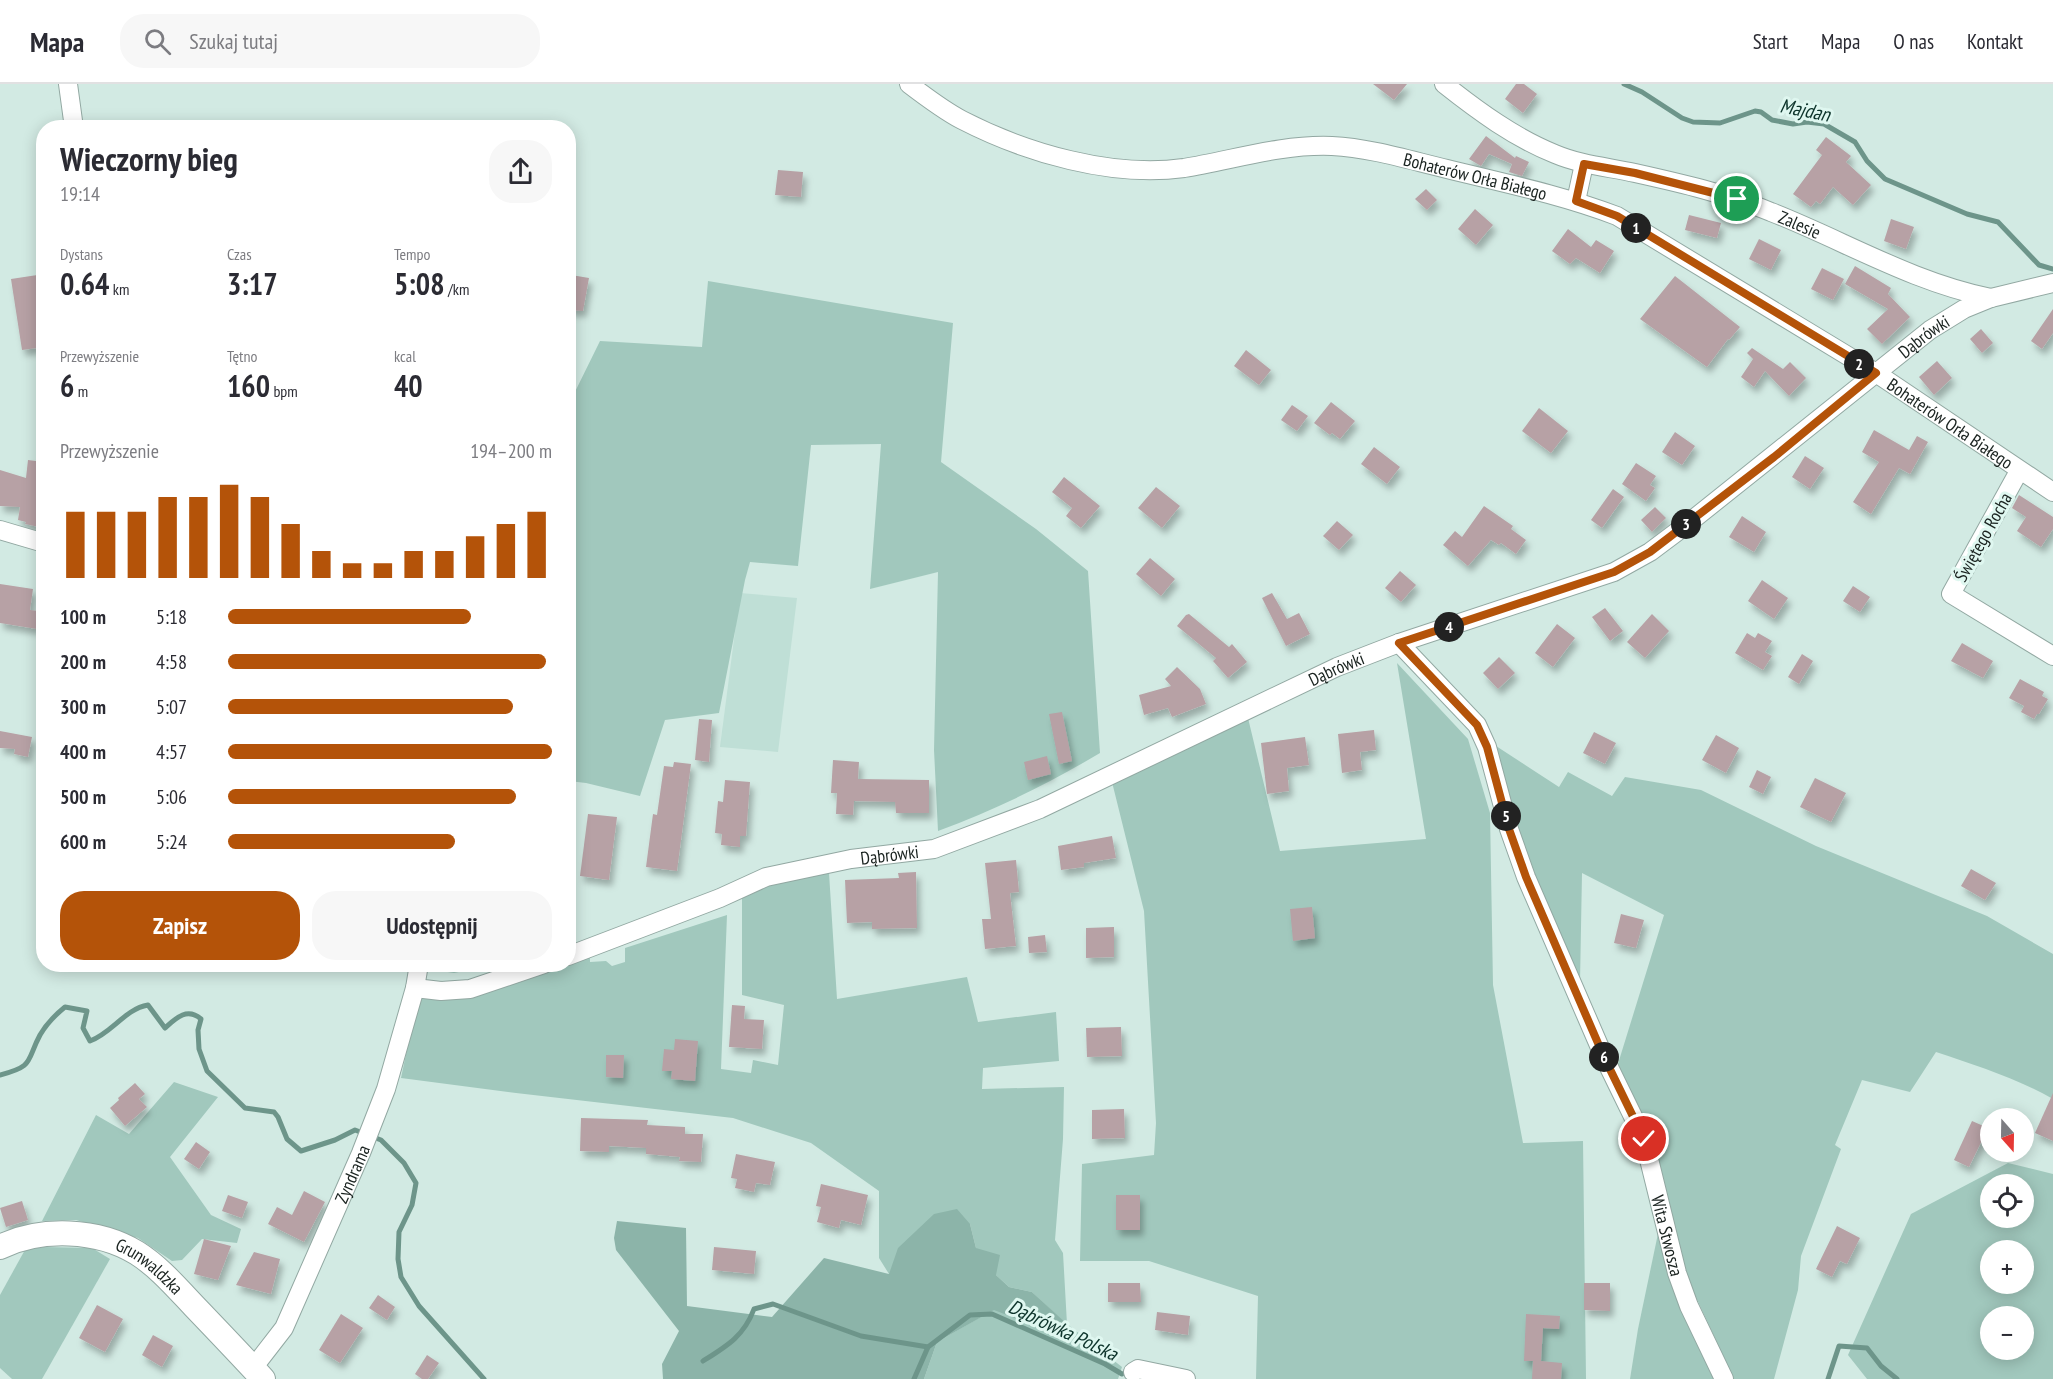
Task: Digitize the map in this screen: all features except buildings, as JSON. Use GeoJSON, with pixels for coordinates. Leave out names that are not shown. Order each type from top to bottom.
{"type":"FeatureCollection","features":[{"type":"Feature","properties":{"kind":"street"},"geometry":{"type":"LineString","coordinates":[[68,84],[73,120]]}},
{"type":"Feature","properties":{"kind":"street","name":"Bohaterów Orła Białego"},"geometry":{"type":"LineString","coordinates":[[909,84],[937,105],[1003,138],[1092,165],[1149,170],[1182,168],[1271,150],[1332,146],[1379,153],[1576,201],[1617,216],[1876,373],[2053,492]]}},
{"type":"Feature","properties":{"kind":"street","name":"Zalesie"},"geometry":{"type":"LineString","coordinates":[[1444,84],[1476,109],[1529,142],[1556,155],[1584,164],[1635,173],[1737,199],[1772,212],[1907,273],[1991,298]]}},
{"type":"Feature","properties":{"kind":"street"},"geometry":{"type":"LineString","coordinates":[[1576,201],[1584,164]]}},
{"type":"Feature","properties":{"kind":"street","name":"Dąbrówki"},"geometry":{"type":"LineString","coordinates":[[576,953],[720,898],[766,877],[839,861],[934,849],[1040,809],[1337,667],[1399,643],[1614,572],[1650,552],[1774,457],[1930,330],[1964,309],[1991,298],[2053,283]]}},
{"type":"Feature","properties":{"kind":"street","name":"Świętego Rocha"},"geometry":{"type":"LineString","coordinates":[[2019,471],[1952,594],[2053,656]]}},
{"type":"Feature","properties":{"kind":"street"},"geometry":{"type":"LineString","coordinates":[[0,530],[36,541]]}},
{"type":"Feature","properties":{"kind":"street","name":"Wita Stwosza"},"geometry":{"type":"LineString","coordinates":[[1399,643],[1477,725],[1487,747],[1509,829],[1526,877],[1604,1057],[1644,1139],[1677,1273],[1689,1306],[1724,1379]]}},
{"type":"Feature","properties":{"kind":"street","name":"Zyndrama"},"geometry":{"type":"LineString","coordinates":[[258,1374],[284,1328],[367,1138],[386,1089],[418,972]]}},
{"type":"Feature","properties":{"kind":"street"},"geometry":{"type":"LineString","coordinates":[[415,988],[441,991],[470,989],[520,972]]}},
{"type":"Feature","properties":{"kind":"street","name":"Grunwaldzka"},"geometry":{"type":"LineString","coordinates":[[0,1247],[32,1237],[72,1234],[91,1236],[135,1253],[159,1269],[258,1374]]}},
{"type":"Feature","properties":{"kind":"street"},"geometry":{"type":"LineString","coordinates":[[1132,1372],[1138,1369],[1186,1379]]}},
{"type":"Feature","properties":{"kind":"shaded area"},"geometry":{"type":"Polygon","coordinates":[[[708,281],[953,323],[941,462],[1036,529],[1088,571],[1100,753],[1021,796],[938,831],[934,750],[938,572],[870,589],[881,444],[811,445],[798,566],[750,562],[719,713],[665,720],[640,796],[576,782],[576,390],[600,341],[702,347],[708,281]]]}},
{"type":"Feature","properties":{"kind":"shaded area"},"geometry":{"type":"Polygon","coordinates":[[[740,593],[797,598],[778,752],[720,747],[740,593]]]}},
{"type":"Feature","properties":{"kind":"shaded area"},"geometry":{"type":"Polygon","coordinates":[[[1397,663],[1468,739],[1490,813],[1493,985],[1523,1143],[1583,1141],[1586,1379],[1256,1379],[1258,1296],[1149,1261],[1080,1261],[1082,1164],[1154,1155],[1156,1123],[1144,911],[1112,782],[1248,718],[1280,851],[1426,839],[1397,663]]]}},
{"type":"Feature","properties":{"kind":"shaded area"},"geometry":{"type":"Polygon","coordinates":[[[1493,744],[1559,787],[1568,772],[1612,796],[1625,777],[1701,790],[1816,846],[1987,916],[2053,954],[2053,1099],[2010,1078],[1936,1052],[1910,1092],[1862,1080],[1835,1145],[1841,1149],[1801,1256],[1798,1290],[1774,1379],[1734,1379],[1687,1278],[1661,1171],[1617,1067],[1664,915],[1582,873],[1580,982],[1540,899],[1510,814],[1493,744]]]}},
{"type":"Feature","properties":{"kind":"shaded area"},"geometry":{"type":"Polygon","coordinates":[[[829,873],[837,999],[967,977],[978,1022],[1056,1012],[1059,1061],[983,1068],[982,1089],[1064,1087],[1063,1139],[1055,1240],[1063,1253],[1067,1324],[1122,1367],[1118,1379],[924,1379],[937,1342],[995,1309],[1036,1326],[1066,1324],[1032,1292],[1009,1287],[996,1275],[976,1248],[970,1224],[889,1274],[879,1258],[879,1191],[811,1143],[733,1118],[401,1078],[418,997],[472,996],[547,972],[576,972],[576,961],[590,956],[590,962],[606,961],[612,966],[625,962],[625,948],[727,915],[721,1069],[751,1073],[753,1060],[778,1065],[784,1005],[742,995],[742,897],[773,883],[829,873]]]}},
{"type":"Feature","properties":{"kind":"shaded area"},"geometry":{"type":"Polygon","coordinates":[[[174,1082],[218,1097],[170,1157],[211,1215],[241,1229],[237,1243],[202,1239],[182,1260],[172,1261],[138,1238],[76,1220],[42,1221],[96,1115],[129,1134],[174,1082]]]}},
{"type":"Feature","properties":{"kind":"shaded area"},"geometry":{"type":"Polygon","coordinates":[[[2008,1163],[2053,1174],[2053,1379],[1867,1379],[1848,1355],[1911,1214],[1980,1178],[1980,1228],[2034,1228],[2034,1174],[1987,1174],[2008,1163]]]}},
{"type":"Feature","properties":{"kind":"shaded area"},"geometry":{"type":"Polygon","coordinates":[[[957,1209],[970,1224],[976,1248],[1000,1255],[996,1275],[1009,1287],[1032,1292],[1067,1324],[1036,1326],[994,1310],[937,1342],[924,1379],[663,1379],[662,1364],[679,1331],[616,1250],[614,1238],[617,1221],[686,1228],[687,1306],[772,1317],[824,1258],[889,1274],[898,1248],[934,1214],[957,1209]]]}},
{"type":"Feature","properties":{"kind":"shaded area"},"geometry":{"type":"Polygon","coordinates":[[[1660,1224],[1714,1379],[1630,1379],[1660,1224]]]}},
{"type":"Feature","properties":{"kind":"shaded area"},"geometry":{"type":"Polygon","coordinates":[[[26,1248],[92,1248],[110,1259],[42,1379],[12,1379],[0,1368],[0,1295],[26,1248]]]}},
{"type":"Feature","properties":{"kind":"waterway","name":"Majdan"},"geometry":{"type":"LineString","coordinates":[[1624,84],[1642,92],[1682,118],[1693,122],[1720,123],[1755,111],[1761,112],[1772,120],[1793,124],[1807,122],[1824,124],[1855,142],[1867,161],[1885,179],[1967,214],[1998,222],[2039,265],[2053,269]]}},
{"type":"Feature","properties":{"kind":"waterway","name":"Dąbrówka Polska"},"geometry":{"type":"LineString","coordinates":[[0,1075],[19,1069],[28,1061],[45,1027],[65,1007],[87,1011],[83,1028],[90,1041],[105,1033],[132,1011],[148,1005],[165,1028],[182,1015],[191,1014],[201,1019],[198,1030],[199,1049],[207,1071],[245,1108],[274,1112],[287,1139],[301,1151],[335,1140],[355,1130],[381,1140],[404,1163],[416,1183],[412,1205],[399,1232],[398,1259],[401,1277],[419,1306],[484,1379]]}},
{"type":"Feature","properties":{"kind":"waterway"},"geometry":{"type":"LineString","coordinates":[[703,1361],[740,1333],[754,1309],[773,1304],[861,1336],[928,1347]]}},
{"type":"Feature","properties":{"kind":"waterway","name":"Dąbrówka Polska"},"geometry":{"type":"LineString","coordinates":[[914,1379],[928,1347],[970,1315],[992,1314],[1105,1364],[1122,1374]]}},
{"type":"Feature","properties":{"kind":"waterway","name":"Dąbrówka Polska"},"geometry":{"type":"LineString","coordinates":[[1828,1379],[1839,1346],[1867,1348],[1881,1366],[1897,1379]]}},
{"type":"Feature","properties":{"kind":"route"},"geometry":{"type":"LineString","coordinates":[[1644,1139],[1604,1057],[1526,877],[1509,829],[1487,747],[1477,725],[1399,643],[1614,572],[1650,552],[1774,457],[1876,373],[1864,368],[1617,216],[1576,201],[1584,164],[1635,173],[1737,199]]}}]}
